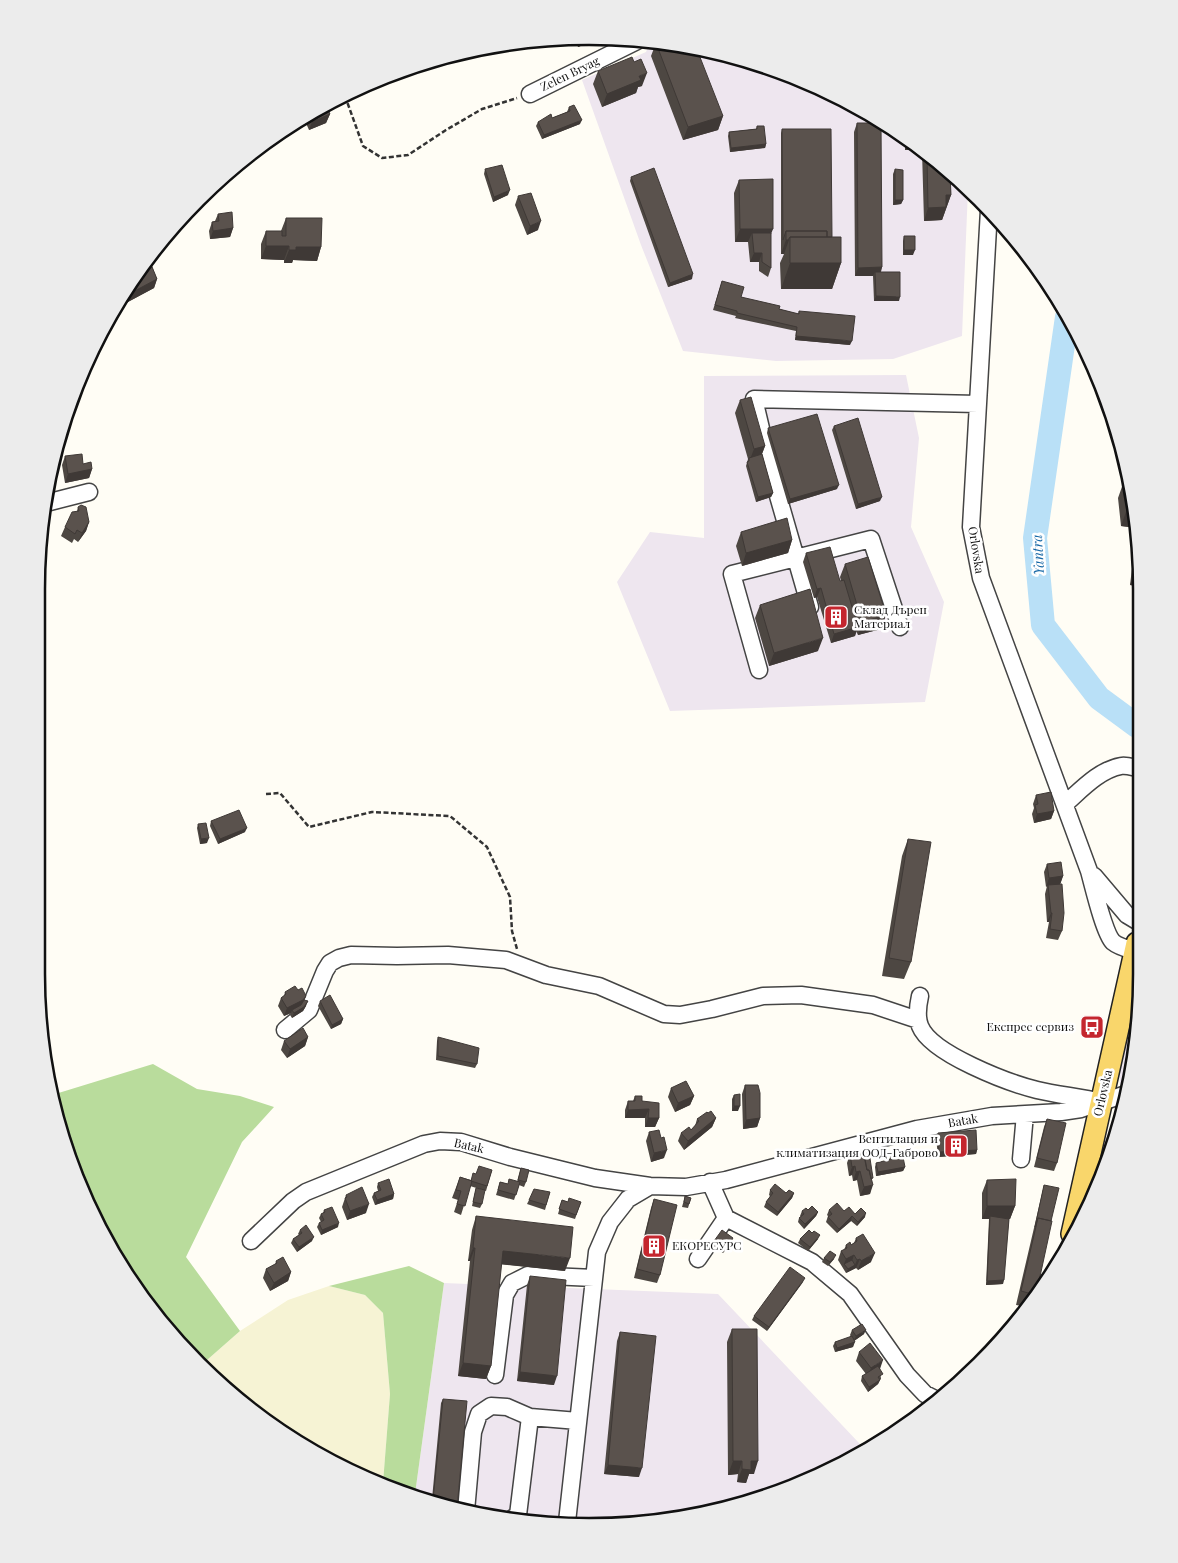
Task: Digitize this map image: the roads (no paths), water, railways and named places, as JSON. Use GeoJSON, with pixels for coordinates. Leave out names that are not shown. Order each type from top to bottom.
{"type":"FeatureCollection","features":[{"type":"Feature","properties":{"kind":"main road","name":"Orlovska"},"geometry":{"type":"LineString","coordinates":[[1076,1218],[1133,960]]}},
{"type":"Feature","properties":{"kind":"street","name":"Zelen Bryag"},"geometry":{"type":"LineString","coordinates":[[530,94],[627,46]]}},
{"type":"Feature","properties":{"kind":"street","name":"Orlovska"},"geometry":{"type":"LineString","coordinates":[[988,220],[971,527],[980,578],[1089,870],[1101,914],[1111,940],[1118,945],[1133,947]]}},
{"type":"Feature","properties":{"kind":"street"},"geometry":{"type":"LineString","coordinates":[[810,607],[772,475],[754,399],[978,404]]}},
{"type":"Feature","properties":{"kind":"street"},"geometry":{"type":"LineString","coordinates":[[52,502],[89,492]]}},
{"type":"Feature","properties":{"kind":"street"},"geometry":{"type":"LineString","coordinates":[[759,670],[732,574],[871,539],[900,627]]}},
{"type":"Feature","properties":{"kind":"street"},"geometry":{"type":"LineString","coordinates":[[1065,804],[1095,779],[1110,770],[1123,765],[1133,767]]}},
{"type":"Feature","properties":{"kind":"street","name":"Orlovska"},"geometry":{"type":"LineString","coordinates":[[1089,870],[1127,915],[1133,919]]}},
{"type":"Feature","properties":{"kind":"street"},"geometry":{"type":"LineString","coordinates":[[285,1030],[309,1010],[330,963],[351,955],[448,955],[506,960],[546,974],[599,986],[664,1014],[688,1014],[763,996],[800,995],[874,1004],[918,1020]]}},
{"type":"Feature","properties":{"kind":"street"},"geometry":{"type":"LineString","coordinates":[[920,996],[918,1020],[920,1026],[928,1038],[948,1053],[1013,1084],[1101,1102]]}},
{"type":"Feature","properties":{"kind":"street","name":"Batak"},"geometry":{"type":"LineString","coordinates":[[252,1242],[293,1201],[306,1192],[424,1144],[440,1141],[461,1142],[510,1157],[595,1178],[650,1186],[686,1186],[710,1182],[917,1129],[972,1118],[1081,1109],[1119,1096]]}},
{"type":"Feature","properties":{"kind":"street"},"geometry":{"type":"LineString","coordinates":[[1021,1159],[1025,1114]]}},
{"type":"Feature","properties":{"kind":"street"},"geometry":{"type":"LineString","coordinates":[[710,1182],[726,1218],[812,1262],[850,1294],[907,1375],[925,1394],[931,1397]]}},
{"type":"Feature","properties":{"kind":"street"},"geometry":{"type":"LineString","coordinates":[[568,1517],[597,1252],[610,1222],[628,1199],[650,1186]]}},
{"type":"Feature","properties":{"kind":"street"},"geometry":{"type":"LineString","coordinates":[[698,1259],[726,1218]]}},
{"type":"Feature","properties":{"kind":"street"},"geometry":{"type":"LineString","coordinates":[[495,1375],[506,1295],[512,1283],[528,1275],[594,1278]]}},
{"type":"Feature","properties":{"kind":"street"},"geometry":{"type":"LineString","coordinates":[[467,1504],[472,1432],[479,1414],[491,1406],[507,1407],[530,1417],[578,1421]]}},
{"type":"Feature","properties":{"kind":"street"},"geometry":{"type":"LineString","coordinates":[[518,1513],[530,1417]]}},
{"type":"Feature","properties":{"kind":"waterway","name":"Yantra"},"geometry":{"type":"LineString","coordinates":[[1066,327],[1035,538],[1043,625],[1099,698],[1133,723]]}},
{"type":"Feature","properties":{"kind":"place","name":"Склад Дърен Материал"},"geometry":{"type":"Point","coordinates":[836,617]}},
{"type":"Feature","properties":{"kind":"place","name":"Експрес сервиз"},"geometry":{"type":"Point","coordinates":[1092,1027]}},
{"type":"Feature","properties":{"kind":"place","name":"Вентилация и климатизация ООД-Габрово"},"geometry":{"type":"Point","coordinates":[956,1146]}},
{"type":"Feature","properties":{"kind":"place","name":"ЕКОРЕСУРС"},"geometry":{"type":"Point","coordinates":[654,1246]}}]}
